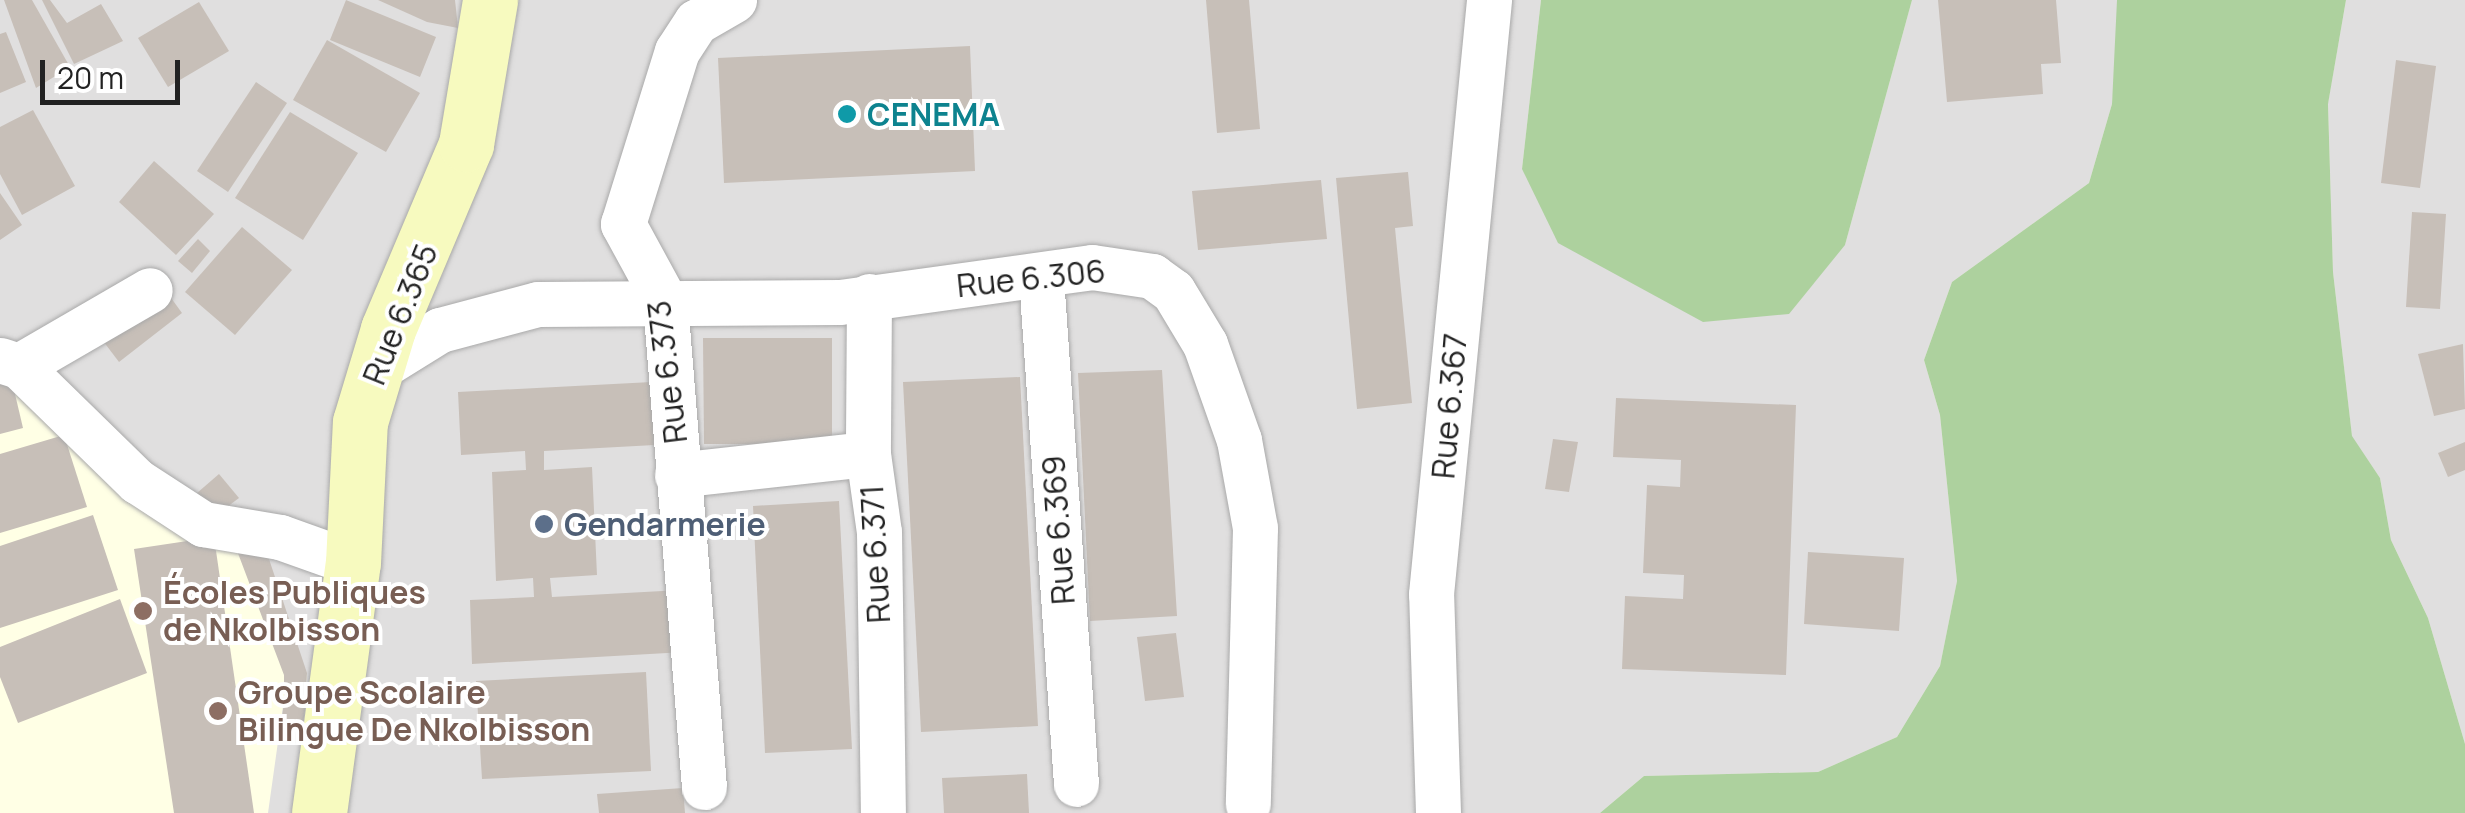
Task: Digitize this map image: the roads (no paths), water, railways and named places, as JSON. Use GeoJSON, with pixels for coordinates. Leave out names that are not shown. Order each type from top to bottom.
{"type":"FeatureCollection","features":[{"type":"Feature","properties":{"kind":"street","name":"Rue 6.365"},"geometry":{"type":"LineString","coordinates":[[318,813],[354,563],[360,422],[372,372],[466,144],[490,0]]}},
{"type":"Feature","properties":{"kind":"street","name":"Rue 6.373"},"geometry":{"type":"LineString","coordinates":[[704,787],[665,302],[623,224],[629,190],[677,52],[696,22],[734,0]]}},
{"type":"Feature","properties":{"kind":"street","name":"Rue 6.367"},"geometry":{"type":"LineString","coordinates":[[1438,813],[1432,594],[1489,0]]}},
{"type":"Feature","properties":{"kind":"street","name":"Rue 6.306"},"geometry":{"type":"LineString","coordinates":[[372,372],[440,330],[538,304],[840,302],[1092,267],[1152,276],[1173,291],[1205,344],[1239,440],[1254,528],[1248,804]]}},
{"type":"Feature","properties":{"kind":"street","name":"Rue 6.369"},"geometry":{"type":"LineString","coordinates":[[1041,276],[1076,784]]}},
{"type":"Feature","properties":{"kind":"street"},"geometry":{"type":"LineString","coordinates":[[150,290],[9,363],[137,481],[203,524],[280,537],[354,563]]}},
{"type":"Feature","properties":{"kind":"street","name":"Rue 6.371"},"geometry":{"type":"LineString","coordinates":[[869,296],[868,454],[879,532],[883,812]]}},
{"type":"Feature","properties":{"kind":"street"},"geometry":{"type":"LineString","coordinates":[[677,474],[868,454]]}},
{"type":"Feature","properties":{"kind":"place","name":"CENEMA"},"geometry":{"type":"Point","coordinates":[847,114]}},
{"type":"Feature","properties":{"kind":"place","name":"Gendarmerie"},"geometry":{"type":"Point","coordinates":[544,524]}},
{"type":"Feature","properties":{"kind":"place","name":"Écoles Publiques de Nkolbisson"},"geometry":{"type":"Point","coordinates":[143,611]}},
{"type":"Feature","properties":{"kind":"place","name":"Groupe Scolaire Bilingue De Nkolbisson"},"geometry":{"type":"Point","coordinates":[218,711]}}]}
